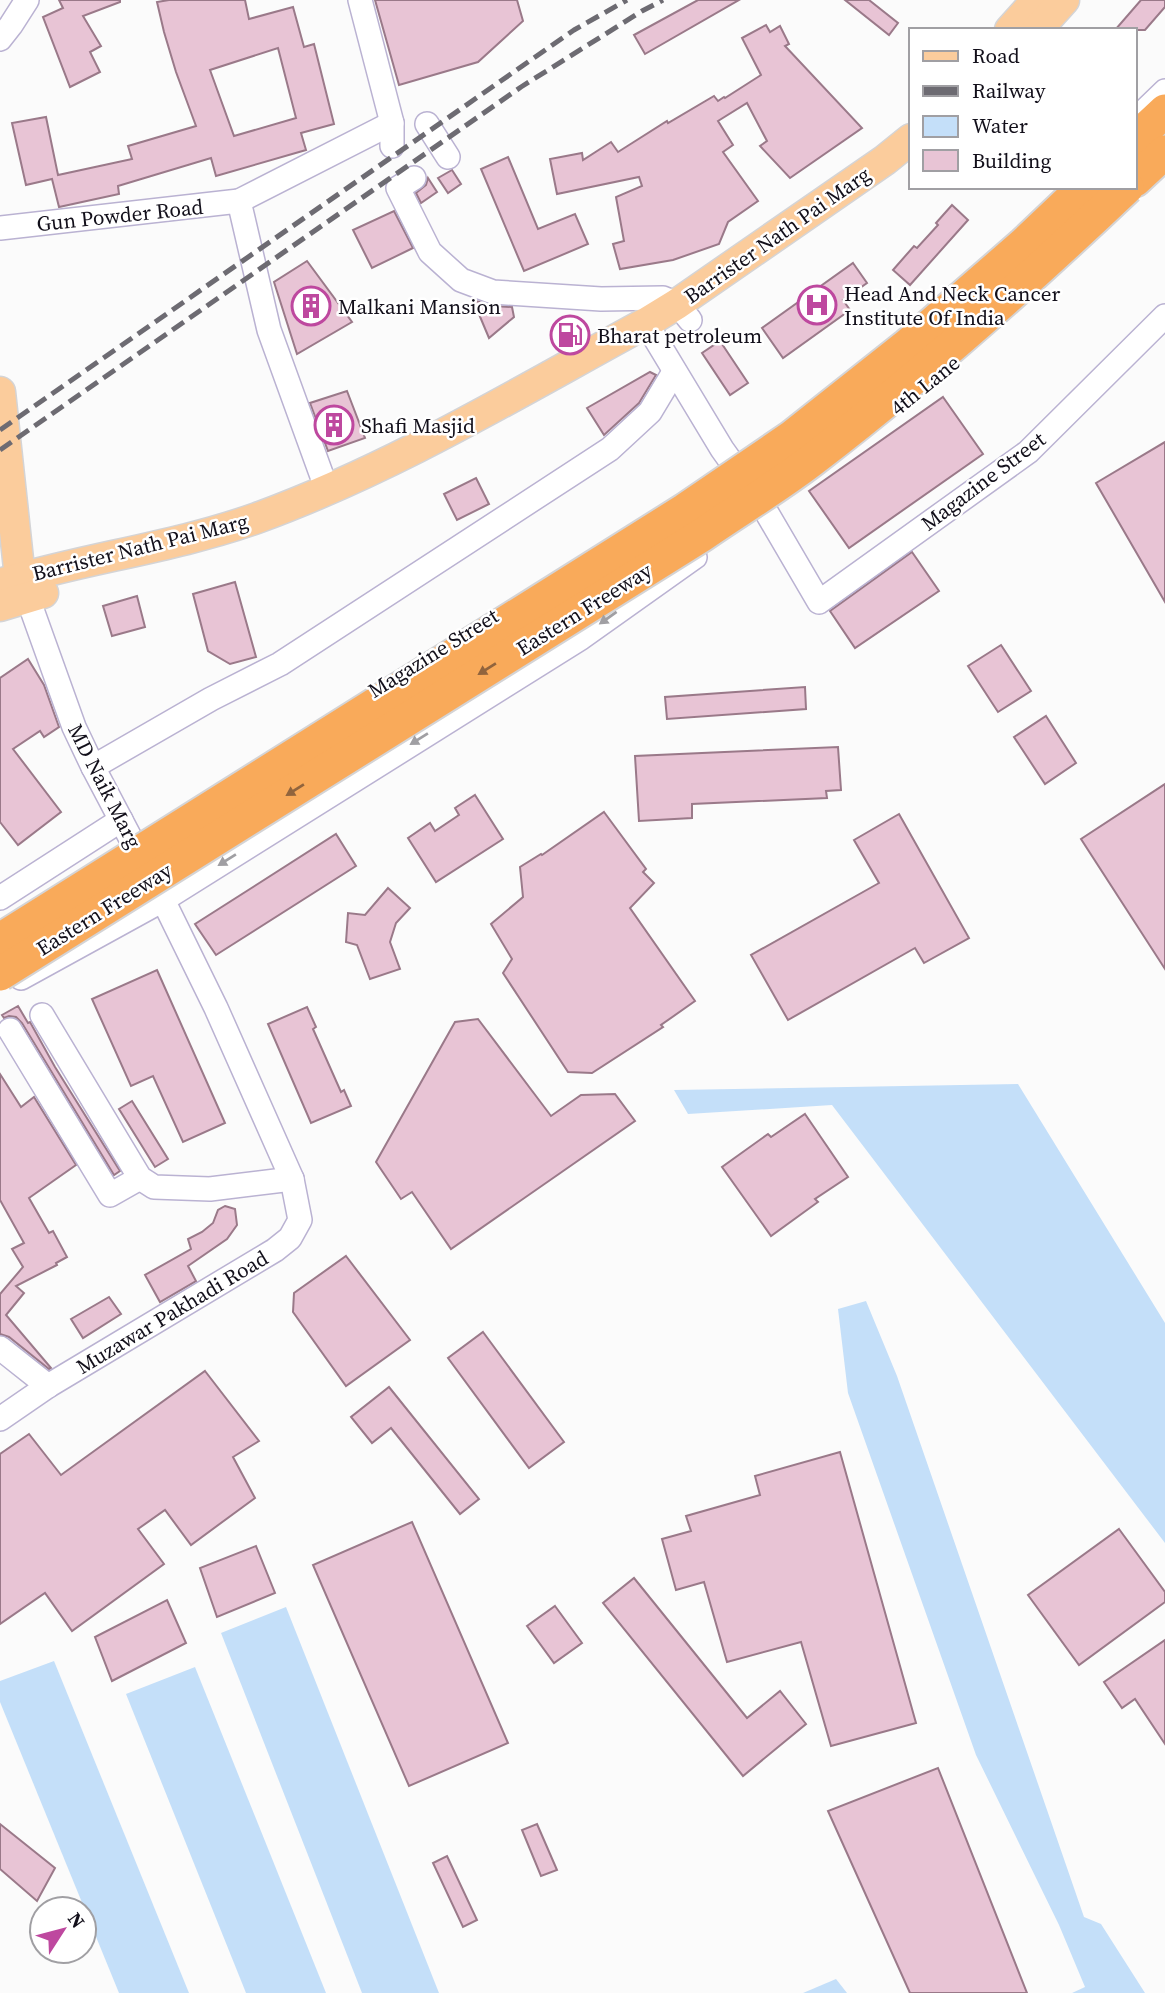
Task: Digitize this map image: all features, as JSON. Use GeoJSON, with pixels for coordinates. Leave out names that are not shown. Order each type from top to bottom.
{"type":"FeatureCollection","features":[{"type":"Feature","properties":{"kind":"highway"},"geometry":{"type":"LineString","coordinates":[[1137,137],[1165,111]]}},
{"type":"Feature","properties":{"kind":"highway"},"geometry":{"type":"LineString","coordinates":[[1137,178],[1165,152]]}},
{"type":"Feature","properties":{"kind":"highway","name":"Eastern Freeway"},"geometry":{"type":"LineString","coordinates":[[0,940],[685,510],[792,437],[908,345],[1024,244],[1082,189]]}},
{"type":"Feature","properties":{"kind":"highway","name":"Eastern Freeway"},"geometry":{"type":"LineString","coordinates":[[0,974],[690,542],[810,461],[928,368],[1044,266],[1125,189]]}},
{"type":"Feature","properties":{"kind":"main road"},"geometry":{"type":"LineString","coordinates":[[1012,28],[1037,0]]}},
{"type":"Feature","properties":{"kind":"main road"},"geometry":{"type":"LineString","coordinates":[[1039,28],[1064,0]]}},
{"type":"Feature","properties":{"kind":"main road","name":"Barrister Nath Pai Marg"},"geometry":{"type":"LineString","coordinates":[[684,312],[909,140]]}},
{"type":"Feature","properties":{"kind":"main road","name":"Barrister Nath Pai Marg"},"geometry":{"type":"LineString","coordinates":[[12,591],[204,556],[335,509],[406,475],[651,332],[909,166]]}},
{"type":"Feature","properties":{"kind":"main road","name":"Barrister Nath Pai Marg"},"geometry":{"type":"LineString","coordinates":[[12,591],[199,537],[327,490],[651,332]]}},
{"type":"Feature","properties":{"kind":"main road"},"geometry":{"type":"LineString","coordinates":[[0,392],[12,591]]}},
{"type":"Feature","properties":{"kind":"street"},"geometry":{"type":"LineString","coordinates":[[0,39],[27,0]]}},
{"type":"Feature","properties":{"kind":"street"},"geometry":{"type":"LineString","coordinates":[[360,0],[393,123],[392,146]]}},
{"type":"Feature","properties":{"kind":"street"},"geometry":{"type":"LineString","coordinates":[[1137,118],[1165,91]]}},
{"type":"Feature","properties":{"kind":"street","name":"Gun Powder Road"},"geometry":{"type":"LineString","coordinates":[[0,228],[239,201],[393,123]]}},
{"type":"Feature","properties":{"kind":"street"},"geometry":{"type":"LineString","coordinates":[[427,124],[448,157]]}},
{"type":"Feature","properties":{"kind":"street","name":"4th Lane"},"geometry":{"type":"LineString","coordinates":[[163,900],[581,638],[820,468],[940,375],[1087,242],[1165,162]]}},
{"type":"Feature","properties":{"kind":"street"},"geometry":{"type":"LineString","coordinates":[[414,178],[398,188],[430,253],[461,281],[493,292],[601,299],[663,298],[684,312]]}},
{"type":"Feature","properties":{"kind":"street","name":"Magazine Street"},"geometry":{"type":"LineString","coordinates":[[0,926],[370,692],[613,543],[732,463],[858,373],[1017,237],[1065,189]]}},
{"type":"Feature","properties":{"kind":"street"},"geometry":{"type":"LineString","coordinates":[[239,201],[270,330],[327,490]]}},
{"type":"Feature","properties":{"kind":"street","name":"Magazine Street"},"geometry":{"type":"LineString","coordinates":[[764,508],[819,601],[1028,452],[1165,316]]}},
{"type":"Feature","properties":{"kind":"street"},"geometry":{"type":"LineString","coordinates":[[651,332],[732,463],[764,508]]}},
{"type":"Feature","properties":{"kind":"street"},"geometry":{"type":"LineString","coordinates":[[93,767],[211,699],[280,664],[610,449],[650,412],[674,372]]}},
{"type":"Feature","properties":{"kind":"street","name":"MD Naik Marg"},"geometry":{"type":"LineString","coordinates":[[12,591],[93,767],[216,1008],[292,1179]]}},
{"type":"Feature","properties":{"kind":"street"},"geometry":{"type":"LineString","coordinates":[[0,898],[121,820]]}},
{"type":"Feature","properties":{"kind":"street"},"geometry":{"type":"LineString","coordinates":[[0,990],[163,900]]}},
{"type":"Feature","properties":{"kind":"street"},"geometry":{"type":"LineString","coordinates":[[42,1015],[140,1178],[154,1187],[210,1189],[292,1179]]}},
{"type":"Feature","properties":{"kind":"street"},"geometry":{"type":"LineString","coordinates":[[10,1030],[110,1195],[140,1178]]}},
{"type":"Feature","properties":{"kind":"street","name":"Muzawar Pakhadi Road"},"geometry":{"type":"LineString","coordinates":[[0,1419],[48,1386],[275,1250],[290,1238],[300,1220],[292,1179]]}},
{"type":"Feature","properties":{"kind":"street"},"geometry":{"type":"LineString","coordinates":[[0,1348],[48,1386]]}},
{"type":"Feature","properties":{"kind":"water"},"geometry":{"type":"Polygon","coordinates":[[[1018,1084],[1165,1323],[1165,1543],[832,1105],[688,1114],[674,1090],[1018,1084]]]}},
{"type":"Feature","properties":{"kind":"water"},"geometry":{"type":"Polygon","coordinates":[[[866,1301],[897,1376],[1084,1917],[1101,1924],[1145,1993],[1072,1993],[1085,1987],[1059,1925],[976,1755],[848,1393],[838,1309],[866,1301]]]}},
{"type":"Feature","properties":{"kind":"water"},"geometry":{"type":"Polygon","coordinates":[[[286,1607],[439,1993],[362,1993],[221,1633],[286,1607]]]}},
{"type":"Feature","properties":{"kind":"water"},"geometry":{"type":"Polygon","coordinates":[[[54,1661],[189,1993],[119,1993],[98,1942],[98,1895],[79,1895],[0,1702],[0,1681],[54,1661]]]}},
{"type":"Feature","properties":{"kind":"water"},"geometry":{"type":"Polygon","coordinates":[[[195,1667],[326,1993],[246,1993],[126,1694],[195,1667]]]}},
{"type":"Feature","properties":{"kind":"water"},"geometry":{"type":"Polygon","coordinates":[[[836,1979],[847,1993],[803,1993],[836,1979]]]}},
{"type":"Feature","properties":{"kind":"building"},"geometry":{"type":"Polygon","coordinates":[[[59,0],[120,0],[83,16],[101,46],[90,52],[100,72],[70,87],[43,17],[63,8],[59,0]]]}},
{"type":"Feature","properties":{"kind":"building"},"geometry":{"type":"Polygon","coordinates":[[[245,0],[249,19],[293,7],[304,47],[314,44],[334,124],[301,133],[306,150],[216,176],[211,158],[118,186],[119,194],[59,207],[52,179],[26,185],[12,123],[46,117],[58,175],[132,159],[128,146],[196,126],[176,72],[157,2],[245,0]],[[278,48],[210,70],[234,136],[296,118],[278,48]]]}},
{"type":"Feature","properties":{"kind":"building"},"geometry":{"type":"Polygon","coordinates":[[[375,0],[517,0],[523,21],[478,62],[399,85],[375,0]]]}},
{"type":"Feature","properties":{"kind":"building"},"geometry":{"type":"Polygon","coordinates":[[[698,0],[739,0],[645,54],[634,35],[698,0]]]}},
{"type":"Feature","properties":{"kind":"building"},"geometry":{"type":"Polygon","coordinates":[[[845,0],[869,0],[898,23],[889,35],[845,0]]]}},
{"type":"Feature","properties":{"kind":"building"},"geometry":{"type":"Polygon","coordinates":[[[1141,0],[1165,0],[1165,7],[1145,30],[1117,28],[1141,0]]]}},
{"type":"Feature","properties":{"kind":"building"},"geometry":{"type":"Polygon","coordinates":[[[766,25],[770,32],[780,26],[789,44],[785,46],[862,128],[790,178],[760,146],[767,141],[747,103],[718,121],[733,145],[723,152],[758,201],[728,222],[719,244],[673,260],[620,269],[613,244],[624,241],[616,197],[642,186],[639,177],[557,194],[550,159],[582,153],[583,160],[611,142],[618,152],[714,96],[718,101],[725,98],[761,75],[742,38],[766,25]]]}},
{"type":"Feature","properties":{"kind":"building"},"geometry":{"type":"Polygon","coordinates":[[[508,157],[538,229],[575,214],[588,244],[524,271],[481,169],[508,157]]]}},
{"type":"Feature","properties":{"kind":"building"},"geometry":{"type":"Polygon","coordinates":[[[452,170],[461,184],[448,193],[438,178],[452,170]]]}},
{"type":"Feature","properties":{"kind":"building"},"geometry":{"type":"Polygon","coordinates":[[[428,178],[437,192],[421,203],[416,193],[426,185],[428,178]]]}},
{"type":"Feature","properties":{"kind":"building"},"geometry":{"type":"Polygon","coordinates":[[[952,205],[968,220],[910,285],[893,270],[914,246],[917,248],[938,225],[936,223],[952,205]]]}},
{"type":"Feature","properties":{"kind":"building"},"geometry":{"type":"Polygon","coordinates":[[[394,211],[413,248],[372,268],[353,230],[394,211]]]}},
{"type":"Feature","properties":{"kind":"building","name":"Malkani Mansion"},"geometry":{"type":"Polygon","coordinates":[[[307,261],[352,322],[297,354],[274,282],[307,261]]]}},
{"type":"Feature","properties":{"kind":"building"},"geometry":{"type":"Polygon","coordinates":[[[853,263],[867,283],[843,300],[850,310],[783,358],[762,328],[853,263]]]}},
{"type":"Feature","properties":{"kind":"building"},"geometry":{"type":"Polygon","coordinates":[[[473,300],[492,306],[512,307],[514,317],[489,338],[473,300]]]}},
{"type":"Feature","properties":{"kind":"building"},"geometry":{"type":"Polygon","coordinates":[[[720,341],[748,383],[730,395],[702,353],[720,341]]]}},
{"type":"Feature","properties":{"kind":"building"},"geometry":{"type":"Polygon","coordinates":[[[650,372],[656,375],[639,403],[604,435],[587,408],[650,372]]]}},
{"type":"Feature","properties":{"kind":"building","name":"Shafi Masjid"},"geometry":{"type":"Polygon","coordinates":[[[347,391],[365,438],[328,451],[310,403],[347,391]]]}},
{"type":"Feature","properties":{"kind":"building"},"geometry":{"type":"Polygon","coordinates":[[[943,397],[983,454],[849,548],[809,491],[943,397]]]}},
{"type":"Feature","properties":{"kind":"building"},"geometry":{"type":"Polygon","coordinates":[[[1165,442],[1165,602],[1096,483],[1165,442]]]}},
{"type":"Feature","properties":{"kind":"building"},"geometry":{"type":"Polygon","coordinates":[[[476,478],[489,504],[457,520],[444,494],[476,478]]]}},
{"type":"Feature","properties":{"kind":"building"},"geometry":{"type":"Polygon","coordinates":[[[912,552],[939,591],[855,648],[830,611],[912,552]]]}},
{"type":"Feature","properties":{"kind":"building"},"geometry":{"type":"Polygon","coordinates":[[[235,582],[256,657],[230,664],[208,651],[193,594],[235,582]]]}},
{"type":"Feature","properties":{"kind":"building"},"geometry":{"type":"Polygon","coordinates":[[[137,596],[145,627],[112,636],[103,606],[137,596]]]}},
{"type":"Feature","properties":{"kind":"building"},"geometry":{"type":"Polygon","coordinates":[[[1001,645],[1031,691],[998,712],[968,666],[1001,645]]]}},
{"type":"Feature","properties":{"kind":"building"},"geometry":{"type":"Polygon","coordinates":[[[28,659],[44,685],[59,727],[44,737],[40,731],[13,749],[61,812],[18,845],[0,822],[0,678],[28,659]]]}},
{"type":"Feature","properties":{"kind":"building"},"geometry":{"type":"Polygon","coordinates":[[[805,687],[806,709],[667,719],[665,697],[805,687]]]}},
{"type":"Feature","properties":{"kind":"building"},"geometry":{"type":"Polygon","coordinates":[[[1046,716],[1076,763],[1045,784],[1014,737],[1046,716]]]}},
{"type":"Feature","properties":{"kind":"building"},"geometry":{"type":"Polygon","coordinates":[[[838,747],[841,790],[826,791],[827,798],[692,804],[692,818],[639,821],[635,756],[838,747]]]}},
{"type":"Feature","properties":{"kind":"building"},"geometry":{"type":"Polygon","coordinates":[[[1165,784],[1165,969],[1081,839],[1165,784]]]}},
{"type":"Feature","properties":{"kind":"building"},"geometry":{"type":"Polygon","coordinates":[[[475,795],[503,839],[436,882],[408,838],[430,823],[435,831],[459,815],[455,808],[475,795]]]}},
{"type":"Feature","properties":{"kind":"building"},"geometry":{"type":"Polygon","coordinates":[[[604,812],[646,869],[643,872],[654,883],[630,908],[695,1001],[661,1025],[663,1027],[592,1073],[568,1072],[503,973],[512,959],[491,924],[523,897],[520,867],[604,812]]]}},
{"type":"Feature","properties":{"kind":"building"},"geometry":{"type":"Polygon","coordinates":[[[899,814],[969,938],[924,963],[915,948],[788,1020],[751,955],[879,883],[854,840],[899,814]]]}},
{"type":"Feature","properties":{"kind":"building"},"geometry":{"type":"Polygon","coordinates":[[[336,834],[356,866],[216,955],[195,924],[336,834]]]}},
{"type":"Feature","properties":{"kind":"building"},"geometry":{"type":"Polygon","coordinates":[[[388,888],[410,908],[396,923],[390,942],[400,969],[370,979],[357,945],[346,942],[348,913],[365,915],[388,888]]]}},
{"type":"Feature","properties":{"kind":"building"},"geometry":{"type":"Polygon","coordinates":[[[157,970],[225,1123],[183,1142],[153,1076],[131,1086],[92,999],[157,970]]]}},
{"type":"Feature","properties":{"kind":"building"},"geometry":{"type":"Polygon","coordinates":[[[18,1006],[120,1171],[114,1175],[22,1023],[16,1017],[4,1018],[2,1015],[18,1006]]]}},
{"type":"Feature","properties":{"kind":"building"},"geometry":{"type":"Polygon","coordinates":[[[307,1007],[316,1027],[313,1029],[341,1092],[344,1090],[351,1106],[311,1123],[268,1024],[307,1007]]]}},
{"type":"Feature","properties":{"kind":"building"},"geometry":{"type":"Polygon","coordinates":[[[478,1019],[551,1116],[581,1095],[615,1094],[635,1121],[451,1249],[412,1192],[401,1199],[376,1162],[455,1022],[478,1019]]]}},
{"type":"Feature","properties":{"kind":"building"},"geometry":{"type":"Polygon","coordinates":[[[0,1074],[21,1107],[34,1097],[76,1165],[29,1198],[49,1233],[53,1231],[67,1257],[16,1286],[24,1293],[6,1315],[51,1368],[49,1369],[9,1337],[0,1334],[0,1294],[23,1267],[12,1249],[24,1243],[0,1200],[0,1074]]]}},
{"type":"Feature","properties":{"kind":"building"},"geometry":{"type":"Polygon","coordinates":[[[132,1101],[168,1159],[155,1167],[119,1109],[132,1101]]]}},
{"type":"Feature","properties":{"kind":"building"},"geometry":{"type":"Polygon","coordinates":[[[805,1114],[848,1177],[815,1199],[818,1202],[771,1236],[722,1167],[768,1134],[771,1137],[805,1114]]]}},
{"type":"Feature","properties":{"kind":"building"},"geometry":{"type":"Polygon","coordinates":[[[225,1206],[235,1209],[237,1225],[227,1239],[188,1266],[196,1281],[160,1302],[145,1275],[191,1249],[188,1239],[213,1223],[218,1210],[225,1206]]]}},
{"type":"Feature","properties":{"kind":"building"},"geometry":{"type":"Polygon","coordinates":[[[346,1256],[410,1340],[346,1386],[293,1312],[294,1293],[346,1256]]]}},
{"type":"Feature","properties":{"kind":"building"},"geometry":{"type":"Polygon","coordinates":[[[109,1297],[121,1314],[83,1338],[71,1319],[109,1297]]]}},
{"type":"Feature","properties":{"kind":"building"},"geometry":{"type":"Polygon","coordinates":[[[483,1332],[564,1442],[529,1468],[448,1358],[483,1332]]]}},
{"type":"Feature","properties":{"kind":"building"},"geometry":{"type":"Polygon","coordinates":[[[205,1371],[259,1441],[233,1457],[255,1498],[191,1545],[165,1510],[138,1529],[164,1564],[72,1631],[45,1593],[0,1624],[0,1454],[29,1434],[61,1475],[205,1371]]]}},
{"type":"Feature","properties":{"kind":"building"},"geometry":{"type":"Polygon","coordinates":[[[389,1387],[479,1499],[460,1514],[391,1428],[372,1443],[351,1417],[389,1387]]]}},
{"type":"Feature","properties":{"kind":"building"},"geometry":{"type":"Polygon","coordinates":[[[840,1452],[916,1723],[831,1746],[801,1642],[727,1662],[704,1582],[676,1590],[662,1539],[691,1531],[686,1516],[760,1495],[755,1476],[840,1452]]]}},
{"type":"Feature","properties":{"kind":"building"},"geometry":{"type":"Polygon","coordinates":[[[412,1522],[508,1743],[409,1786],[313,1565],[412,1522]]]}},
{"type":"Feature","properties":{"kind":"building"},"geometry":{"type":"Polygon","coordinates":[[[1119,1529],[1165,1592],[1165,1602],[1079,1665],[1028,1595],[1119,1529]]]}},
{"type":"Feature","properties":{"kind":"building"},"geometry":{"type":"Polygon","coordinates":[[[256,1546],[275,1593],[217,1617],[200,1568],[256,1546]]]}},
{"type":"Feature","properties":{"kind":"building"},"geometry":{"type":"Polygon","coordinates":[[[634,1578],[747,1718],[780,1691],[806,1724],[743,1776],[603,1603],[634,1578]]]}},
{"type":"Feature","properties":{"kind":"building"},"geometry":{"type":"Polygon","coordinates":[[[167,1600],[186,1643],[112,1681],[95,1637],[167,1600]]]}},
{"type":"Feature","properties":{"kind":"building"},"geometry":{"type":"Polygon","coordinates":[[[555,1606],[582,1643],[554,1663],[527,1626],[555,1606]]]}},
{"type":"Feature","properties":{"kind":"building"},"geometry":{"type":"Polygon","coordinates":[[[1165,1640],[1165,1744],[1135,1699],[1122,1708],[1104,1682],[1165,1640]]]}},
{"type":"Feature","properties":{"kind":"building"},"geometry":{"type":"Polygon","coordinates":[[[938,1768],[1027,1993],[910,1993],[828,1811],[938,1768]]]}},
{"type":"Feature","properties":{"kind":"building"},"geometry":{"type":"Polygon","coordinates":[[[0,1824],[55,1868],[40,1895],[30,1895],[0,1869],[0,1824]]]}},
{"type":"Feature","properties":{"kind":"building"},"geometry":{"type":"Polygon","coordinates":[[[537,1824],[557,1870],[541,1876],[522,1830],[537,1824]]]}},
{"type":"Feature","properties":{"kind":"building"},"geometry":{"type":"Polygon","coordinates":[[[447,1856],[477,1920],[463,1927],[433,1863],[447,1856]]]}},
{"type":"Feature","properties":{"kind":"railway"},"geometry":{"type":"LineString","coordinates":[[0,430],[574,30],[627,0]]}},
{"type":"Feature","properties":{"kind":"railway"},"geometry":{"type":"LineString","coordinates":[[0,450],[521,87],[663,0]]}},
{"type":"Feature","properties":{"kind":"place","name":"Head And Neck Cancer Institute Of India"},"geometry":{"type":"Point","coordinates":[817,305]}},
{"type":"Feature","properties":{"kind":"place","name":"Malkani Mansion"},"geometry":{"type":"Point","coordinates":[311,306]}},
{"type":"Feature","properties":{"kind":"place","name":"Bharat petroleum"},"geometry":{"type":"Point","coordinates":[570,335]}},
{"type":"Feature","properties":{"kind":"place","name":"Shafi Masjid"},"geometry":{"type":"Point","coordinates":[334,425]}}]}
